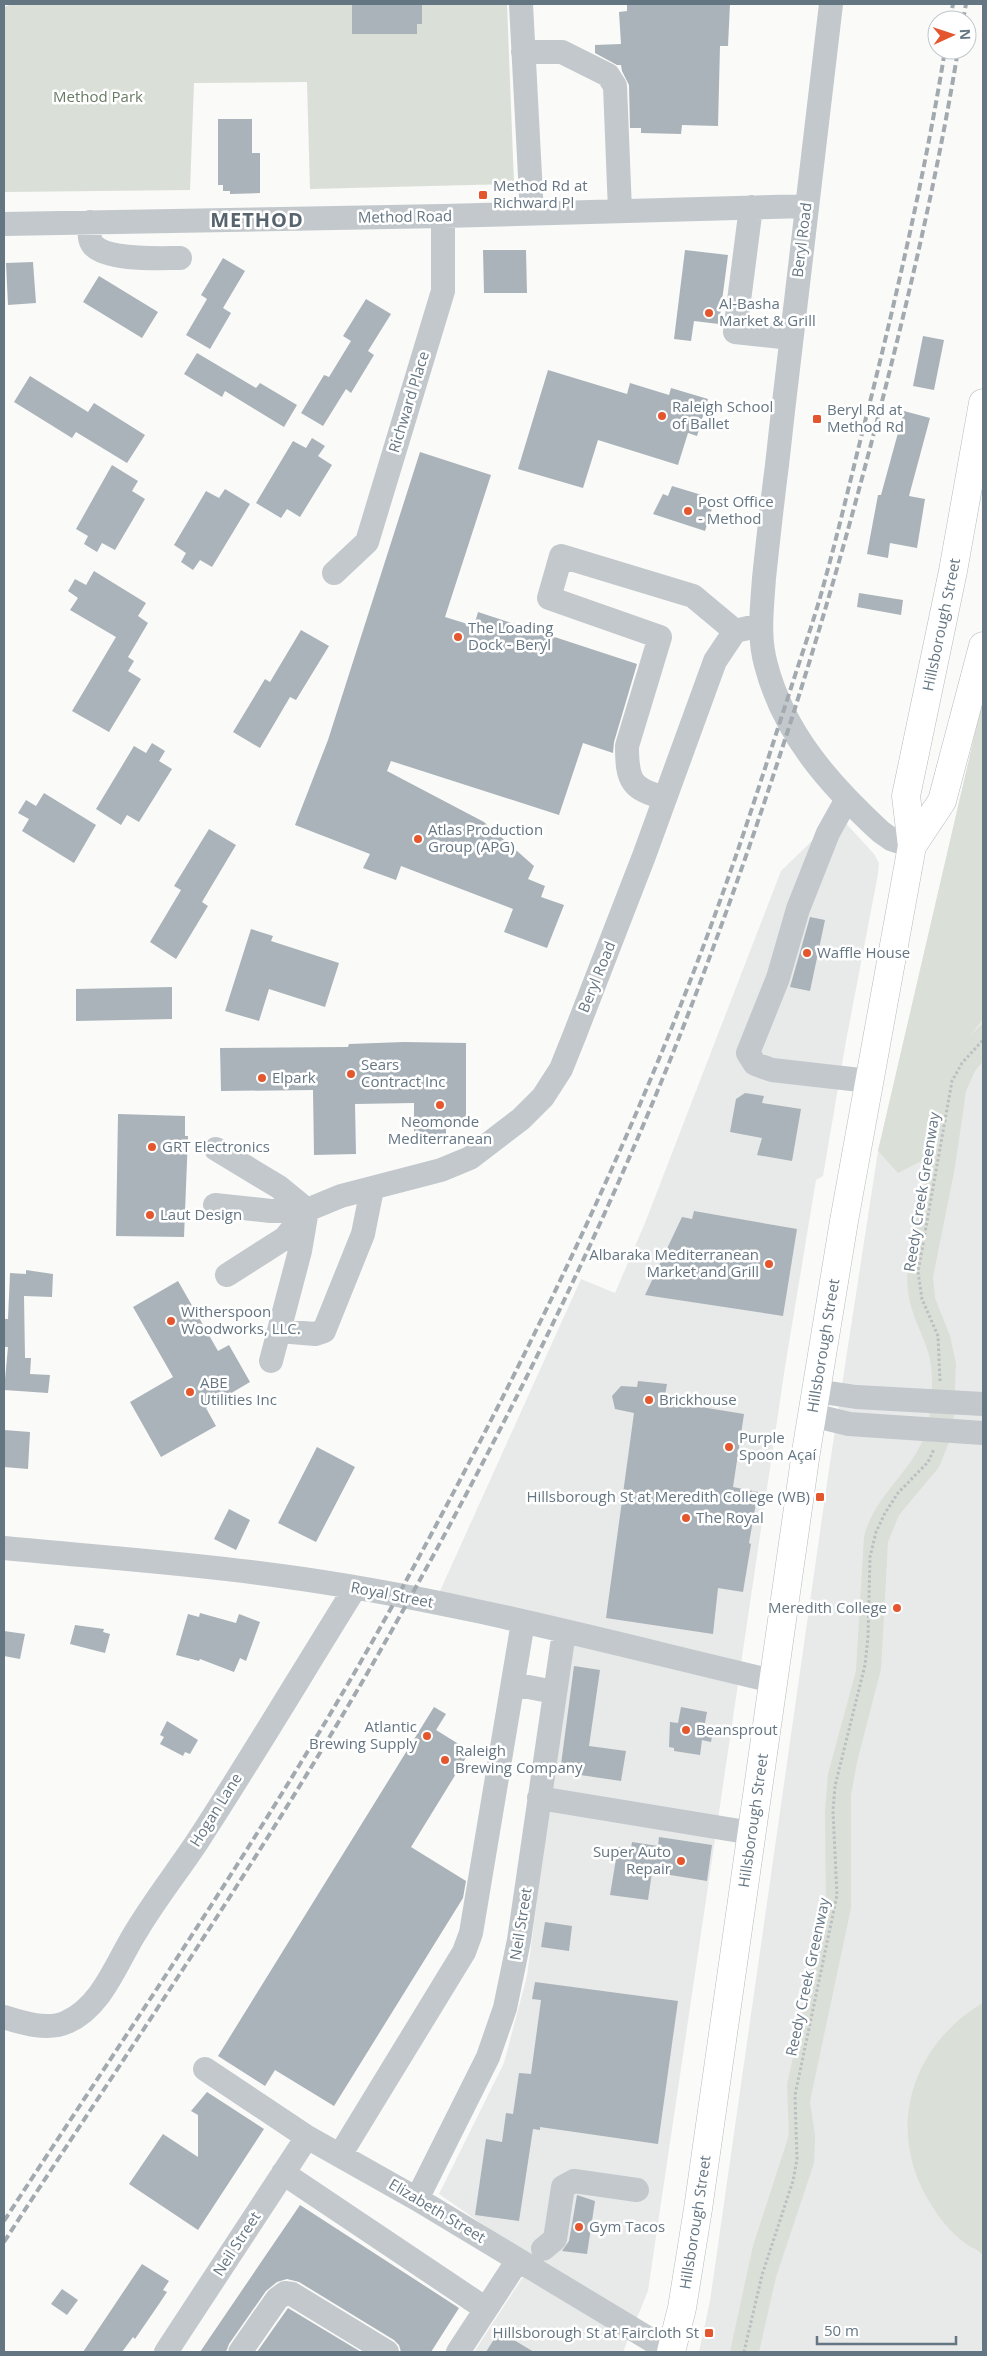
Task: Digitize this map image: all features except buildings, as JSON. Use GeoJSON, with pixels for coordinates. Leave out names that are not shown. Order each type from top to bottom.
{"type":"FeatureCollection","features":[{"type":"Feature","properties":{"kind":"main road","name":"Hillsborough Street"},"geometry":{"type":"LineString","coordinates":[[671,2352],[682,2308],[698,2209],[814,1403],[912,846],[906,796],[951,581],[983,403]]}},
{"type":"Feature","properties":{"kind":"main road","name":"Hillsborough Street"},"geometry":{"type":"LineString","coordinates":[[912,846],[942,801],[983,646]]}},
{"type":"Feature","properties":{"kind":"street"},"geometry":{"type":"LineString","coordinates":[[521,4],[532,214]]}},
{"type":"Feature","properties":{"kind":"street","name":"Beryl Road"},"geometry":{"type":"LineString","coordinates":[[831,4],[791,338],[761,625],[766,666],[772,687],[793,732],[823,774],[847,799],[891,839],[912,846]]}},
{"type":"Feature","properties":{"kind":"street"},"geometry":{"type":"LineString","coordinates":[[523,52],[562,52],[608,75],[615,86],[620,211]]}},
{"type":"Feature","properties":{"kind":"street","name":"Method Road"},"geometry":{"type":"LineString","coordinates":[[4,224],[443,216],[806,206]]}},
{"type":"Feature","properties":{"kind":"street"},"geometry":{"type":"LineString","coordinates":[[751,207],[735,332],[791,338]]}},
{"type":"Feature","properties":{"kind":"street","name":"Richward Place"},"geometry":{"type":"LineString","coordinates":[[334,572],[367,542],[443,291],[443,216]]}},
{"type":"Feature","properties":{"kind":"street"},"geometry":{"type":"LineString","coordinates":[[90,222],[90,238],[93,245],[100,250],[119,255],[144,258],[180,258]]}},
{"type":"Feature","properties":{"kind":"street"},"geometry":{"type":"LineString","coordinates":[[665,798],[641,790],[630,779],[627,763],[627,746],[660,637],[549,598],[561,556],[693,596],[735,631],[761,625]]}},
{"type":"Feature","properties":{"kind":"street","name":"Beryl Road"},"geometry":{"type":"LineString","coordinates":[[307,1210],[341,1196],[441,1170],[470,1158],[521,1119],[543,1097],[561,1068],[665,798],[715,661],[735,631]]}},
{"type":"Feature","properties":{"kind":"street"},"geometry":{"type":"LineString","coordinates":[[847,799],[828,833],[798,909],[778,978],[748,1054],[756,1064],[772,1070],[870,1081]]}},
{"type":"Feature","properties":{"kind":"street"},"geometry":{"type":"LineString","coordinates":[[216,1149],[279,1187],[307,1210]]}},
{"type":"Feature","properties":{"kind":"street"},"geometry":{"type":"LineString","coordinates":[[279,1331],[315,1334],[324,1331],[364,1234],[372,1189]]}},
{"type":"Feature","properties":{"kind":"street"},"geometry":{"type":"LineString","coordinates":[[214,1205],[271,1211],[307,1210]]}},
{"type":"Feature","properties":{"kind":"street"},"geometry":{"type":"LineString","coordinates":[[226,1275],[286,1238],[307,1210]]}},
{"type":"Feature","properties":{"kind":"street"},"geometry":{"type":"LineString","coordinates":[[271,1361],[300,1251],[307,1210]]}},
{"type":"Feature","properties":{"kind":"street"},"geometry":{"type":"LineString","coordinates":[[814,1403],[856,1397],[983,1404]]}},
{"type":"Feature","properties":{"kind":"street"},"geometry":{"type":"LineString","coordinates":[[814,1403],[849,1424],[983,1433]]}},
{"type":"Feature","properties":{"kind":"street","name":"Royal Street"},"geometry":{"type":"LineString","coordinates":[[4,1548],[281,1576],[354,1588],[523,1622],[773,1682]]}},
{"type":"Feature","properties":{"kind":"street","name":"Hogan Lane"},"geometry":{"type":"LineString","coordinates":[[4,2017],[27,2024],[66,2022],[87,2008],[106,1985],[136,1930],[196,1843],[354,1588]]}},
{"type":"Feature","properties":{"kind":"street"},"geometry":{"type":"LineString","coordinates":[[340,2155],[464,1952],[471,1933],[523,1622]]}},
{"type":"Feature","properties":{"kind":"street","name":"Neil Street"},"geometry":{"type":"LineString","coordinates":[[417,2198],[488,2057],[512,1979],[564,1632]]}},
{"type":"Feature","properties":{"kind":"street"},"geometry":{"type":"LineString","coordinates":[[513,1684],[554,1692]]}},
{"type":"Feature","properties":{"kind":"street"},"geometry":{"type":"LineString","coordinates":[[539,1798],[752,1833]]}},
{"type":"Feature","properties":{"kind":"street","name":"Elizabeth Street"},"geometry":{"type":"LineString","coordinates":[[205,2069],[307,2136],[417,2198],[671,2352]]}},
{"type":"Feature","properties":{"kind":"street","name":"Neil Street"},"geometry":{"type":"LineString","coordinates":[[166,2352],[307,2136]]}},
{"type":"Feature","properties":{"kind":"street"},"geometry":{"type":"LineString","coordinates":[[284,2173],[486,2309]]}},
{"type":"Feature","properties":{"kind":"street"},"geometry":{"type":"LineString","coordinates":[[543,2249],[555,2239],[563,2187],[568,2182],[574,2181],[637,2190]]}},
{"type":"Feature","properties":{"kind":"street"},"geometry":{"type":"LineString","coordinates":[[458,2352],[518,2260]]}},
{"type":"Feature","properties":{"kind":"street"},"geometry":{"type":"LineString","coordinates":[[240,2352],[277,2298],[285,2292],[292,2294],[388,2352]]}},
{"type":"Feature","properties":{"kind":"path","name":"Reedy Creek Greenway"},"geometry":{"type":"LineString","coordinates":[[940,1385],[938,1336],[922,1299],[918,1272],[952,1081],[962,1063],[983,1040]]}},
{"type":"Feature","properties":{"kind":"path","name":"Reedy Creek Greenway"},"geometry":{"type":"LineString","coordinates":[[744,2352],[762,2275],[793,2181],[797,2159],[795,2095],[837,1895],[833,1811],[835,1786],[865,1665],[868,1637],[870,1557],[876,1532],[885,1513],[898,1493],[928,1462],[935,1442]]}},
{"type":"Feature","properties":{"kind":"shaded area","name":"Meredith College"},"geometry":{"type":"Polygon","coordinates":[[[983,699],[983,2352],[699,2352],[710,2301],[828,1476],[878,1151],[983,699]]]}},
{"type":"Feature","properties":{"kind":"shaded area"},"geometry":{"type":"Polygon","coordinates":[[[832,808],[874,854],[879,863],[878,874],[846,1041],[823,1176],[816,1180],[785,1367],[648,2291],[623,2352],[474,2352],[534,2260],[439,2194],[504,2063],[527,1976],[574,1621],[440,1591],[581,1279],[615,1293],[645,1223],[781,871],[821,832],[832,808]]]}},
{"type":"Feature","properties":{"kind":"green space","name":"Method Park"},"geometry":{"type":"Polygon","coordinates":[[[12,4],[507,4],[514,184],[310,189],[307,82],[194,83],[190,190],[4,192],[4,7],[12,4]]]}},
{"type":"Feature","properties":{"kind":"green space"},"geometry":{"type":"Polygon","coordinates":[[[983,699],[983,1019],[970,1036],[983,1023],[983,1061],[975,1071],[966,1091],[955,1167],[933,1277],[935,1298],[950,1336],[956,1364],[953,1432],[939,1467],[899,1515],[888,1542],[881,1669],[857,1762],[851,1795],[851,1908],[810,2101],[815,2136],[814,2163],[776,2277],[759,2352],[730,2352],[753,2246],[789,2135],[787,2085],[826,1905],[825,1812],[828,1774],[856,1671],[864,1537],[878,1505],[917,1451],[929,1419],[932,1387],[931,1362],[911,1307],[907,1274],[911,1241],[931,1156],[898,1173],[878,1151],[983,699]]]}},
{"type":"Feature","properties":{"kind":"green space"},"geometry":{"type":"Polygon","coordinates":[[[983,2003],[983,2256],[952,2232],[934,2209],[919,2181],[910,2152],[908,2123],[912,2095],[921,2068],[937,2043],[957,2021],[983,2003]]]}},
{"type":"Feature","properties":{"kind":"railway"},"geometry":{"type":"LineString","coordinates":[[952,10],[953,4]]}},
{"type":"Feature","properties":{"kind":"railway"},"geometry":{"type":"LineString","coordinates":[[965,10],[966,4]]}},
{"type":"Feature","properties":{"kind":"railway"},"geometry":{"type":"LineString","coordinates":[[4,2221],[258,1832],[354,1673],[400,1592],[491,1420],[535,1333],[618,1155],[656,1066],[726,884],[818,605],[881,358],[921,182],[943,60]]}},
{"type":"Feature","properties":{"kind":"railway"},"geometry":{"type":"LineString","coordinates":[[4,2242],[265,1842],[364,1679],[491,1447],[530,1371],[603,1218],[669,1062],[726,913],[774,773],[819,631],[859,489],[901,326],[932,189],[956,60]]}},
{"type":"Feature","properties":{"kind":"place","name":"Method Rd at Richward Pl"},"geometry":{"type":"Point","coordinates":[483,195]}},
{"type":"Feature","properties":{"kind":"place","name":"Al-Basha Market & Grill"},"geometry":{"type":"Point","coordinates":[709,313]}},
{"type":"Feature","properties":{"kind":"place","name":"Raleigh School of Ballet"},"geometry":{"type":"Point","coordinates":[662,416]}},
{"type":"Feature","properties":{"kind":"place","name":"Beryl Rd at Method Rd"},"geometry":{"type":"Point","coordinates":[817,419]}},
{"type":"Feature","properties":{"kind":"place","name":"Post Office - Method"},"geometry":{"type":"Point","coordinates":[688,511]}},
{"type":"Feature","properties":{"kind":"place","name":"The Loading Dock - Beryl"},"geometry":{"type":"Point","coordinates":[458,637]}},
{"type":"Feature","properties":{"kind":"place","name":"Atlas Production Group (APG)"},"geometry":{"type":"Point","coordinates":[418,839]}},
{"type":"Feature","properties":{"kind":"place","name":"Waffle House"},"geometry":{"type":"Point","coordinates":[807,953]}},
{"type":"Feature","properties":{"kind":"place","name":"Sears Contract Inc"},"geometry":{"type":"Point","coordinates":[351,1074]}},
{"type":"Feature","properties":{"kind":"place","name":"Elpark"},"geometry":{"type":"Point","coordinates":[262,1078]}},
{"type":"Feature","properties":{"kind":"place","name":"Neomonde Mediterranean"},"geometry":{"type":"Point","coordinates":[440,1105]}},
{"type":"Feature","properties":{"kind":"place","name":"GRT Electronics"},"geometry":{"type":"Point","coordinates":[152,1147]}},
{"type":"Feature","properties":{"kind":"place","name":"Laut Design"},"geometry":{"type":"Point","coordinates":[150,1215]}},
{"type":"Feature","properties":{"kind":"place","name":"Albaraka Mediterranean Market and Grill"},"geometry":{"type":"Point","coordinates":[769,1264]}},
{"type":"Feature","properties":{"kind":"place","name":"Witherspoon Woodworks, LLC."},"geometry":{"type":"Point","coordinates":[171,1321]}},
{"type":"Feature","properties":{"kind":"place","name":"ABE Utilities Inc"},"geometry":{"type":"Point","coordinates":[190,1392]}},
{"type":"Feature","properties":{"kind":"place","name":"Brickhouse"},"geometry":{"type":"Point","coordinates":[649,1400]}},
{"type":"Feature","properties":{"kind":"place","name":"Purple Spoon Açaí"},"geometry":{"type":"Point","coordinates":[729,1447]}},
{"type":"Feature","properties":{"kind":"place","name":"Hillsborough St at Meredith College (WB)"},"geometry":{"type":"Point","coordinates":[820,1497]}},
{"type":"Feature","properties":{"kind":"place","name":"The Royal"},"geometry":{"type":"Point","coordinates":[686,1518]}},
{"type":"Feature","properties":{"kind":"place","name":"Meredith College"},"geometry":{"type":"Point","coordinates":[897,1608]}},
{"type":"Feature","properties":{"kind":"place","name":"Beansprout"},"geometry":{"type":"Point","coordinates":[686,1730]}},
{"type":"Feature","properties":{"kind":"place","name":"Atlantic Brewing Supply"},"geometry":{"type":"Point","coordinates":[427,1736]}},
{"type":"Feature","properties":{"kind":"place","name":"Raleigh Brewing Company"},"geometry":{"type":"Point","coordinates":[445,1760]}},
{"type":"Feature","properties":{"kind":"place","name":"Super Auto Repair"},"geometry":{"type":"Point","coordinates":[681,1861]}},
{"type":"Feature","properties":{"kind":"place","name":"Gym Tacos"},"geometry":{"type":"Point","coordinates":[579,2227]}},
{"type":"Feature","properties":{"kind":"place","name":"Hillsborough St at Faircloth St"},"geometry":{"type":"Point","coordinates":[709,2333]}},
{"type":"Feature","properties":{"kind":"district","name":"METHOD"},"geometry":{"type":"Point","coordinates":[257,220]}}]}
